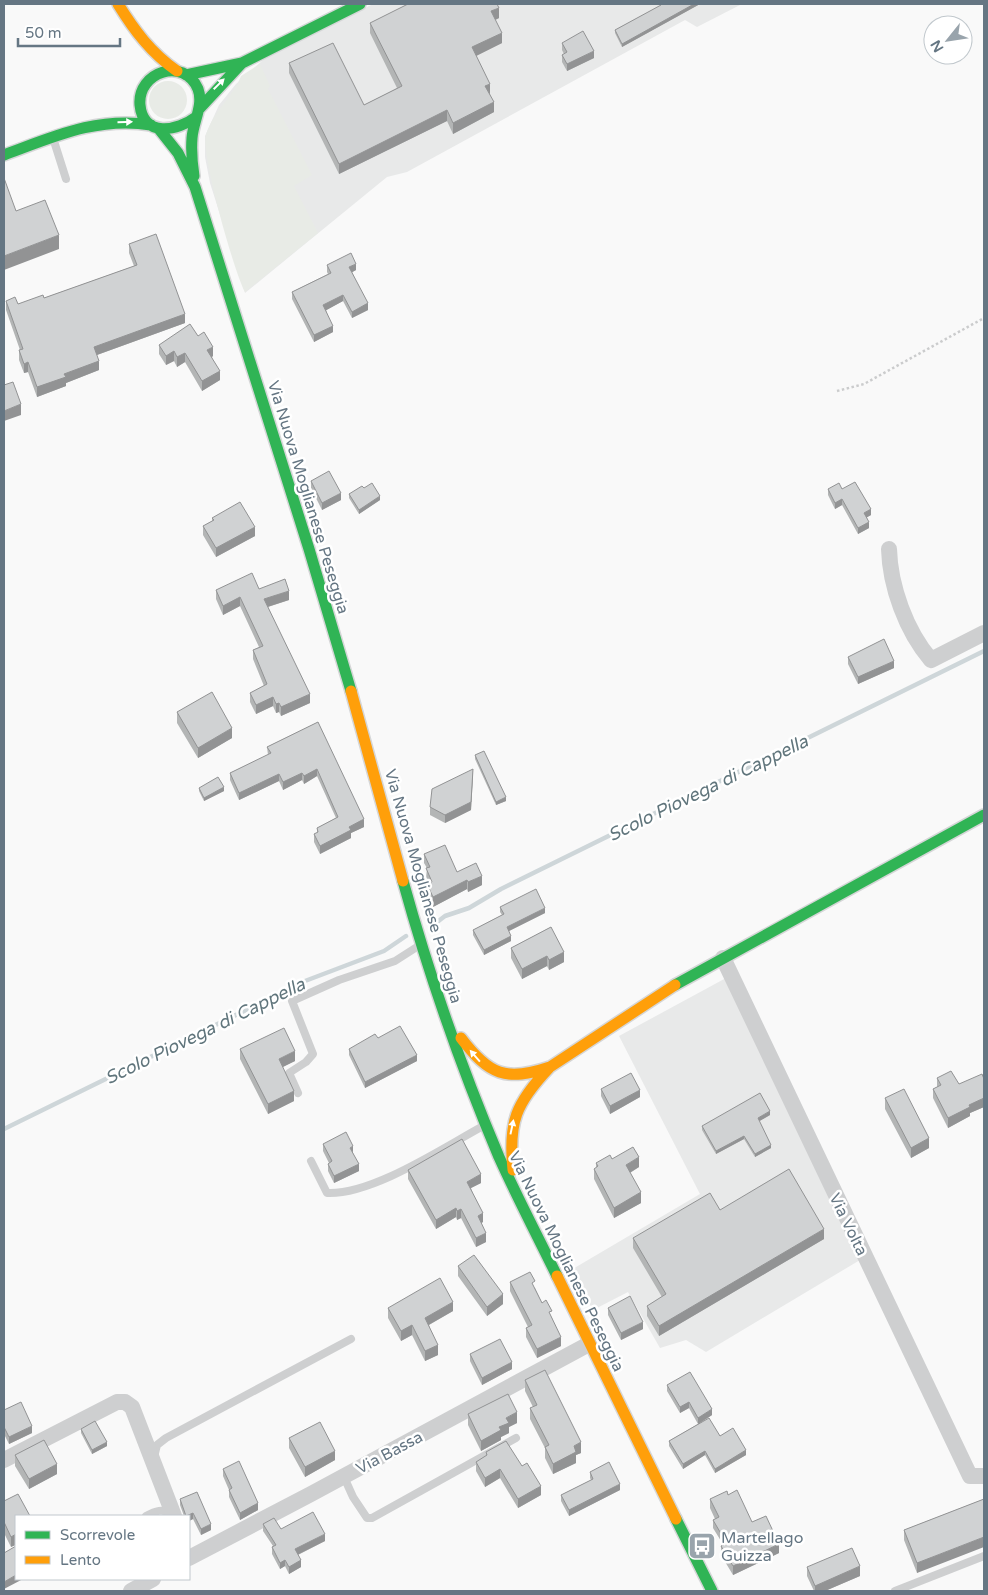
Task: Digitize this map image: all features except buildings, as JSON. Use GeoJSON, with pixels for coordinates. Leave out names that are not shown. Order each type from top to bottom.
{"type":"FeatureCollection","features":[{"type":"Feature","properties":{"kind":"main road","name":"Via Nuova Moglianese Peseggia"},"geometry":{"type":"LineString","coordinates":[[118,4],[131,25],[157,56],[182,73],[198,88],[198,113],[191,146],[195,186]]}},
{"type":"Feature","properties":{"kind":"main road"},"geometry":{"type":"LineString","coordinates":[[126,102],[159,72],[182,73],[242,63],[360,4]]}},
{"type":"Feature","properties":{"kind":"main road","name":"Via Nuova Moglianese Peseggia"},"geometry":{"type":"LineString","coordinates":[[131,25],[141,55]]}},
{"type":"Feature","properties":{"kind":"main road"},"geometry":{"type":"LineString","coordinates":[[4,155],[98,123],[127,121],[170,131],[180,130],[198,113],[209,96],[242,63]]}},
{"type":"Feature","properties":{"kind":"main road","name":"Via Nuova Moglianese Peseggia"},"geometry":{"type":"LineString","coordinates":[[144,68],[140,109],[178,153],[195,186],[311,557],[422,944],[444,1012],[477,1101],[516,1192],[710,1591]]}},
{"type":"Feature","properties":{"kind":"main road"},"geometry":{"type":"LineString","coordinates":[[98,123],[115,111]]}},
{"type":"Feature","properties":{"kind":"main road"},"geometry":{"type":"LineString","coordinates":[[490,1106],[477,1101],[489,1084],[505,1077],[532,1074],[550,1067],[654,998],[723,958],[984,815]]}},
{"type":"Feature","properties":{"kind":"main road"},"geometry":{"type":"LineString","coordinates":[[444,1012],[476,1058],[486,1068],[505,1077]]}},
{"type":"Feature","properties":{"kind":"main road"},"geometry":{"type":"LineString","coordinates":[[506,1105],[522,1097],[550,1067]]}},
{"type":"Feature","properties":{"kind":"main road"},"geometry":{"type":"LineString","coordinates":[[516,1192],[509,1143],[514,1118],[522,1097]]}},
{"type":"Feature","properties":{"kind":"street"},"geometry":{"type":"LineString","coordinates":[[889,549],[889,567],[895,590],[920,647],[931,660],[984,633]]}},
{"type":"Feature","properties":{"kind":"street","name":"Via Volta"},"geometry":{"type":"LineString","coordinates":[[723,958],[970,1476],[984,1476]]}},
{"type":"Feature","properties":{"kind":"street","name":"Via Bassa"},"geometry":{"type":"LineString","coordinates":[[190,1555],[344,1477],[589,1344]]}},
{"type":"Feature","properties":{"kind":"street"},"geometry":{"type":"LineString","coordinates":[[4,1460],[117,1402],[125,1402],[132,1407],[174,1515]]}},
{"type":"Feature","properties":{"kind":"street"},"geometry":{"type":"LineString","coordinates":[[132,1591],[151,1580]]}},
{"type":"Feature","properties":{"kind":"lane"},"geometry":{"type":"LineString","coordinates":[[53,138],[66,179]]}},
{"type":"Feature","properties":{"kind":"lane"},"geometry":{"type":"LineString","coordinates":[[298,1093],[289,1073],[306,1062],[313,1054],[292,1000],[338,980],[395,961],[422,944]]}},
{"type":"Feature","properties":{"kind":"lane"},"geometry":{"type":"LineString","coordinates":[[311,1160],[327,1193],[341,1194],[388,1177],[486,1124]]}},
{"type":"Feature","properties":{"kind":"lane"},"geometry":{"type":"LineString","coordinates":[[155,1466],[154,1453],[157,1445],[166,1438],[351,1339]]}},
{"type":"Feature","properties":{"kind":"lane"},"geometry":{"type":"LineString","coordinates":[[344,1477],[362,1513],[367,1518],[372,1518],[516,1438]]}},
{"type":"Feature","properties":{"kind":"lane"},"geometry":{"type":"LineString","coordinates":[[148,1515],[160,1510],[167,1510],[174,1515]]}},
{"type":"Feature","properties":{"kind":"lane"},"geometry":{"type":"LineString","coordinates":[[895,1591],[984,1556]]}},
{"type":"Feature","properties":{"kind":"path"},"geometry":{"type":"LineString","coordinates":[[837,391],[864,384],[984,318]]}},
{"type":"Feature","properties":{"kind":"shaded area"},"geometry":{"type":"Polygon","coordinates":[[[373,4],[742,4],[697,27],[685,20],[407,172],[387,177],[245,293],[210,183],[205,157],[205,136],[219,105],[236,84],[263,60],[373,4]]]}},
{"type":"Feature","properties":{"kind":"shaded area"},"geometry":{"type":"Polygon","coordinates":[[[260,64],[270,86],[268,89],[312,175],[294,186],[318,233],[245,292],[234,263],[213,188],[208,164],[206,135],[213,118],[234,90],[241,76],[260,64]]]}},
{"type":"Feature","properties":{"kind":"shaded area"},"geometry":{"type":"Polygon","coordinates":[[[168,81],[181,87],[187,100],[181,113],[168,119],[155,113],[149,100],[155,87],[168,81]]]}},
{"type":"Feature","properties":{"kind":"shaded area"},"geometry":{"type":"Polygon","coordinates":[[[726,978],[860,1260],[706,1352],[686,1340],[660,1348],[628,1292],[593,1310],[571,1270],[700,1194],[619,1036],[726,978]]]}},
{"type":"Feature","properties":{"kind":"waterway","name":"Scolo Piovega di Cappella"},"geometry":{"type":"LineString","coordinates":[[432,926],[445,916],[469,908],[501,889],[984,651]]}},
{"type":"Feature","properties":{"kind":"waterway","name":"Scolo Piovega di Cappella"},"geometry":{"type":"LineString","coordinates":[[4,1129],[305,981],[384,951],[406,936]]}},
{"type":"Feature","properties":{"kind":"traffic: fast"},"geometry":{"type":"LineString","coordinates":[[186,75],[242,63],[360,4]]}},
{"type":"Feature","properties":{"kind":"traffic: fast"},"geometry":{"type":"LineString","coordinates":[[200,108],[241,64]]}},
{"type":"Feature","properties":{"kind":"traffic: fast"},"geometry":{"type":"LineString","coordinates":[[194,176],[192,143],[200,101],[198,89],[191,79],[183,73],[173,71],[163,72],[153,77],[141,93],[140,105],[143,116],[147,123],[154,127],[162,129],[180,126],[196,117]]}},
{"type":"Feature","properties":{"kind":"traffic: fast"},"geometry":{"type":"LineString","coordinates":[[4,155],[58,135],[94,126],[113,123],[151,125]]}},
{"type":"Feature","properties":{"kind":"traffic: fast"},"geometry":{"type":"LineString","coordinates":[[159,129],[178,153],[195,187],[309,549],[351,691]]}},
{"type":"Feature","properties":{"kind":"traffic: fast"},"geometry":{"type":"LineString","coordinates":[[675,985],[984,815]]}},
{"type":"Feature","properties":{"kind":"traffic: fast"},"geometry":{"type":"LineString","coordinates":[[403,881],[446,1021],[472,1089],[499,1157],[557,1276]]}},
{"type":"Feature","properties":{"kind":"traffic: fast"},"geometry":{"type":"LineString","coordinates":[[676,1519],[712,1591]]}},
{"type":"Feature","properties":{"kind":"traffic: slow"},"geometry":{"type":"LineString","coordinates":[[118,4],[144,40],[159,57],[177,71]]}},
{"type":"Feature","properties":{"kind":"traffic: slow"},"geometry":{"type":"LineString","coordinates":[[351,691],[403,881]]}},
{"type":"Feature","properties":{"kind":"traffic: slow"},"geometry":{"type":"LineString","coordinates":[[461,1038],[481,1060],[500,1072],[510,1074],[535,1072],[550,1067],[675,985]]}},
{"type":"Feature","properties":{"kind":"traffic: slow"},"geometry":{"type":"LineString","coordinates":[[513,1170],[512,1139],[513,1126],[517,1114],[529,1092],[549,1068]]}},
{"type":"Feature","properties":{"kind":"traffic: slow"},"geometry":{"type":"LineString","coordinates":[[557,1276],[676,1519]]}},
{"type":"Feature","properties":{"kind":"place","name":"Martellago Guizza"},"geometry":{"type":"Point","coordinates":[702,1546]}}]}
